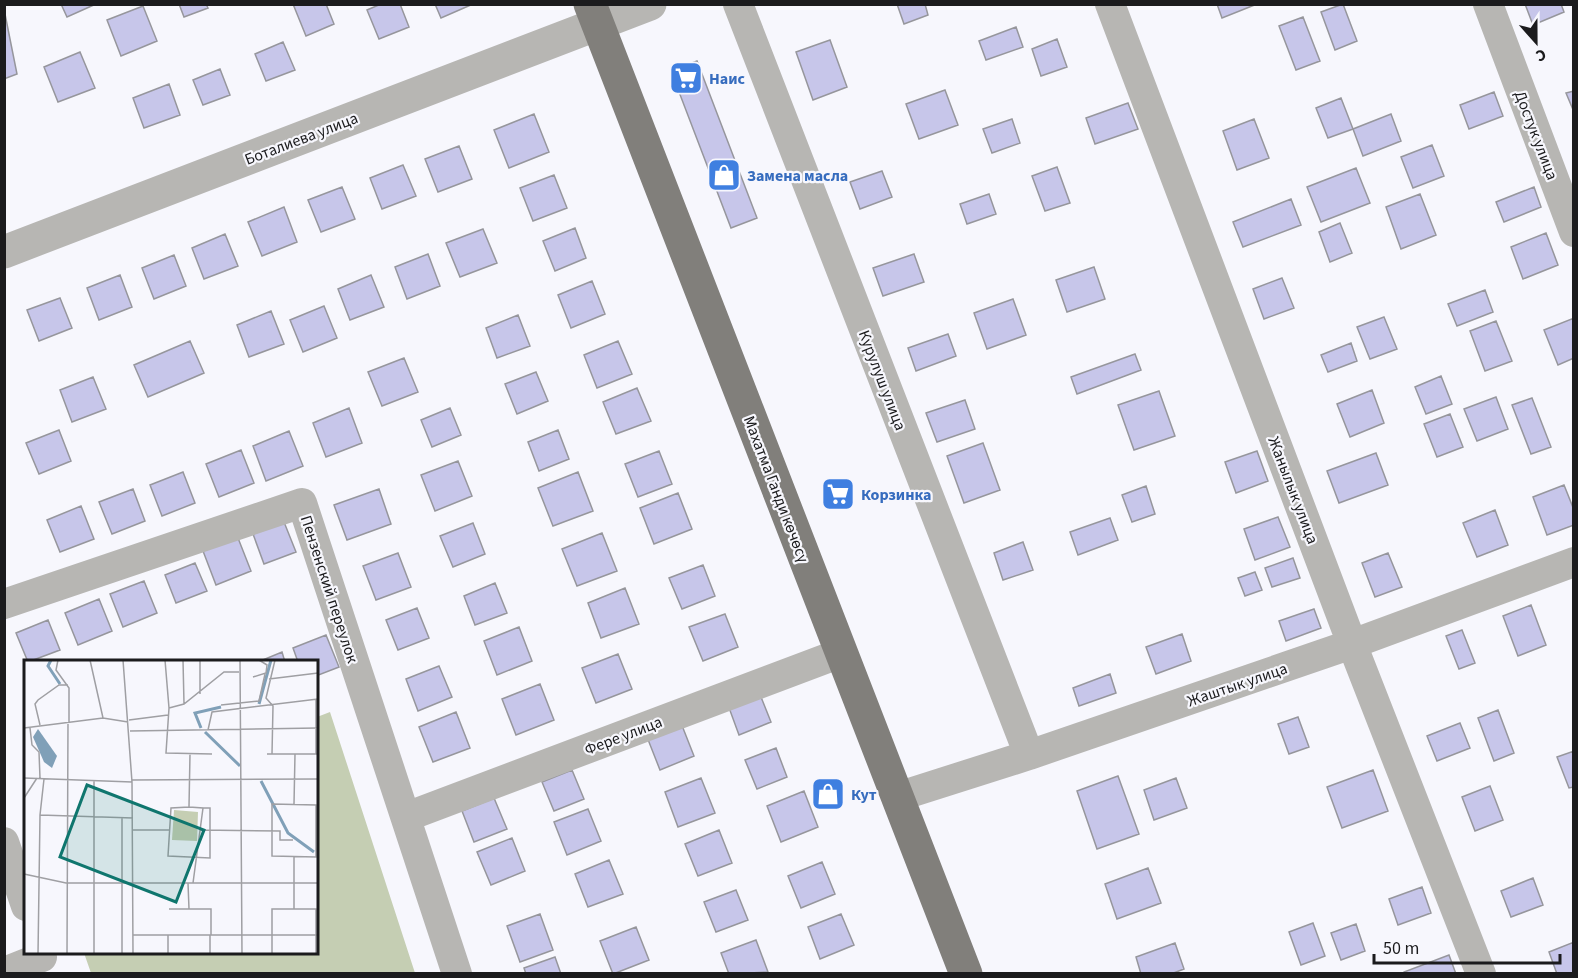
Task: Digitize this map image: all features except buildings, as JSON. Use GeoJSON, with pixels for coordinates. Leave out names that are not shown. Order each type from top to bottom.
{"type":"FeatureCollection","features":[{"type":"Feature","properties":{"kind":"main road","name":"Махатма Ганди көчөсү"},"geometry":{"type":"LineString","coordinates":[[594,14],[966,974]]}},
{"type":"Feature","properties":{"kind":"street","name":"Боталиева улица"},"geometry":{"type":"LineString","coordinates":[[4,252],[594,14],[650,4]]}},
{"type":"Feature","properties":{"kind":"street","name":"Курулуш улица"},"geometry":{"type":"LineString","coordinates":[[738,4],[1029,755]]}},
{"type":"Feature","properties":{"kind":"street","name":"Жанылык улица"},"geometry":{"type":"LineString","coordinates":[[1110,4],[1352,644],[1481,974]]}},
{"type":"Feature","properties":{"kind":"street","name":"Достук улица"},"geometry":{"type":"LineString","coordinates":[[1488,4],[1574,232]]}},
{"type":"Feature","properties":{"kind":"street","name":"Пензенский переулок"},"geometry":{"type":"LineString","coordinates":[[4,604],[302,503],[458,974]]}},
{"type":"Feature","properties":{"kind":"street","name":"Жаштык улица"},"geometry":{"type":"LineString","coordinates":[[897,797],[1029,755],[1352,644],[1574,562]]}},
{"type":"Feature","properties":{"kind":"street","name":"Фере улица"},"geometry":{"type":"LineString","coordinates":[[406,817],[841,653]]}},
{"type":"Feature","properties":{"kind":"street"},"geometry":{"type":"LineString","coordinates":[[4,842],[24,900]]}},
{"type":"Feature","properties":{"kind":"street"},"geometry":{"type":"LineString","coordinates":[[4,972],[43,961]]}},
{"type":"Feature","properties":{"kind":"green space"},"geometry":{"type":"Polygon","coordinates":[[[330,712],[415,973],[91,973],[84,954],[318,954],[318,717],[330,712]]]}},
{"type":"Feature","properties":{"kind":"place","name":"Наис"},"geometry":{"type":"Point","coordinates":[686,78]}},
{"type":"Feature","properties":{"kind":"place","name":"Замена масла"},"geometry":{"type":"Point","coordinates":[724,175]}},
{"type":"Feature","properties":{"kind":"place","name":"Корзинка"},"geometry":{"type":"Point","coordinates":[838,494]}},
{"type":"Feature","properties":{"kind":"place","name":"Кут"},"geometry":{"type":"Point","coordinates":[828,794]}}]}
